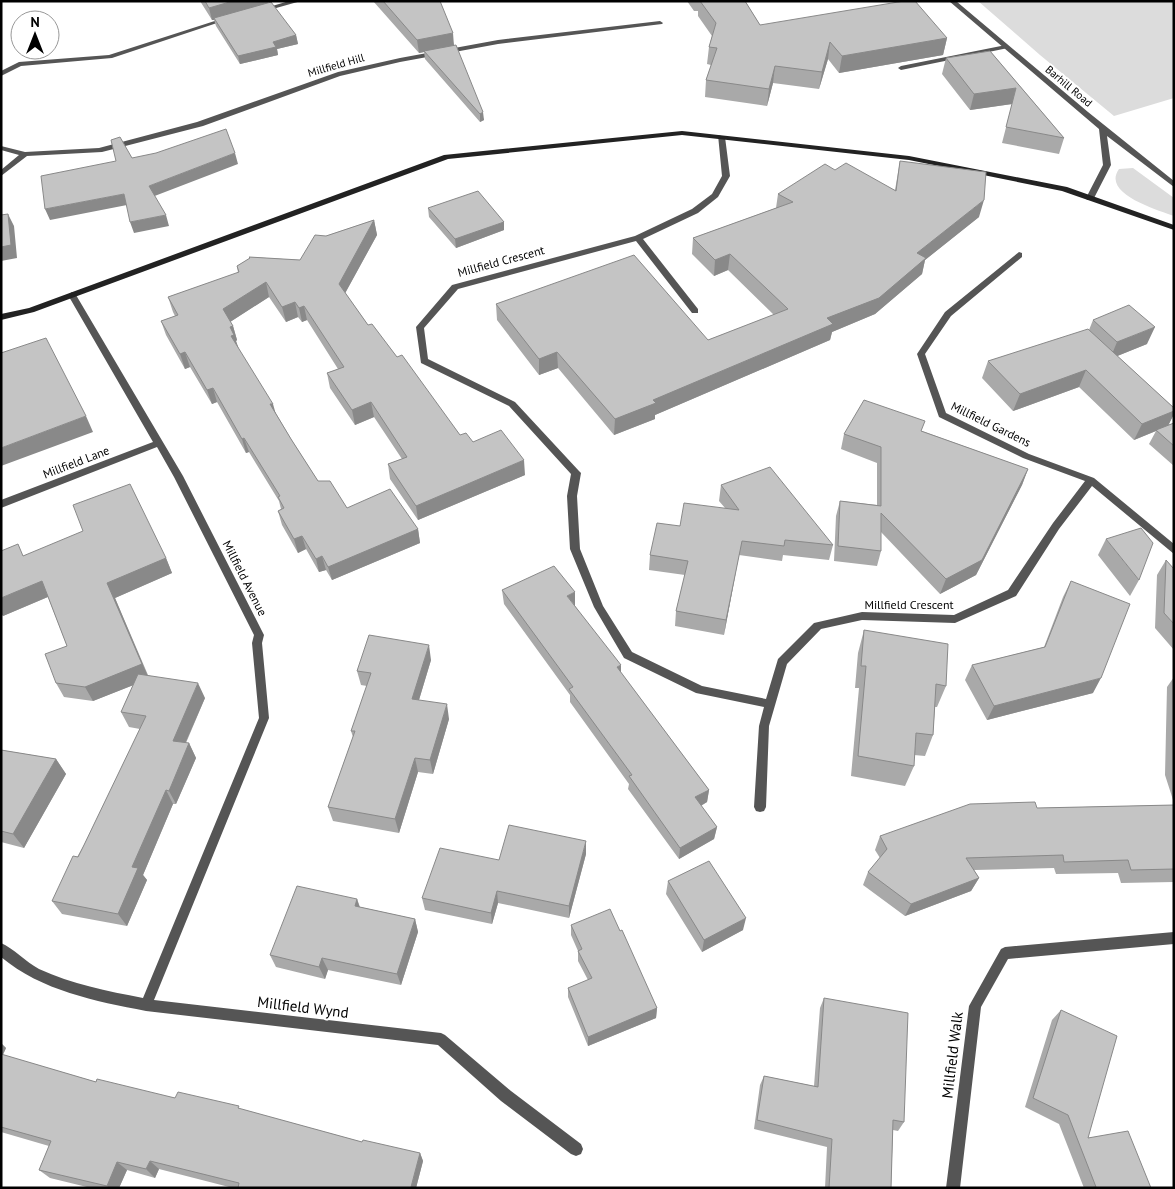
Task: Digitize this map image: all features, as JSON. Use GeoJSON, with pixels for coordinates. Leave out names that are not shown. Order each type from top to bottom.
{"type":"FeatureCollection","features":[{"type":"Feature","properties":{"kind":"street"},"geometry":{"type":"LineString","coordinates":[[250,13],[298,1]]}},
{"type":"Feature","properties":{"kind":"street","name":"Barhill Road"},"geometry":{"type":"LineString","coordinates":[[952,1],[1174,185]]}},
{"type":"Feature","properties":{"kind":"street"},"geometry":{"type":"LineString","coordinates":[[1,74],[19,64],[110,57],[230,18]]}},
{"type":"Feature","properties":{"kind":"street","name":"Millfield Hill"},"geometry":{"type":"LineString","coordinates":[[1,148],[25,154],[99,150],[200,124],[338,74],[400,60],[498,42],[660,23]]}},
{"type":"Feature","properties":{"kind":"street"},"geometry":{"type":"LineString","coordinates":[[901,68],[1006,47]]}},
{"type":"Feature","properties":{"kind":"street"},"geometry":{"type":"LineString","coordinates":[[1090,198],[1107,165],[1103,128]]}},
{"type":"Feature","properties":{"kind":"street"},"geometry":{"type":"LineString","coordinates":[[1,316],[31,310],[448,157],[682,133],[909,158],[1064,189],[1174,228]]}},
{"type":"Feature","properties":{"kind":"street","name":"Millfield Crescent"},"geometry":{"type":"LineString","coordinates":[[721,137],[726,176],[715,195],[695,211],[638,238],[455,287],[420,327],[424,361],[512,404],[576,473],[572,496],[575,549],[599,607],[628,655],[700,690],[770,704]]}},
{"type":"Feature","properties":{"kind":"street"},"geometry":{"type":"LineString","coordinates":[[1,174],[25,154]]}},
{"type":"Feature","properties":{"kind":"street"},"geometry":{"type":"LineString","coordinates":[[638,238],[695,311]]}},
{"type":"Feature","properties":{"kind":"street","name":"Millfield Gardens"},"geometry":{"type":"LineString","coordinates":[[1019,255],[948,314],[921,354],[942,415],[1026,456],[1091,480],[1174,550]]}},
{"type":"Feature","properties":{"kind":"street","name":"Millfield Avenue"},"geometry":{"type":"LineString","coordinates":[[72,295],[159,443],[259,635],[264,718],[146,1005]]}},
{"type":"Feature","properties":{"kind":"street","name":"Millfield Lane"},"geometry":{"type":"LineString","coordinates":[[1,504],[159,443]]}},
{"type":"Feature","properties":{"kind":"street","name":"Millfield Crescent"},"geometry":{"type":"LineString","coordinates":[[760,807],[764,726],[782,662],[818,626],[862,616],[955,619],[1012,593],[1056,526],[1091,480]]}},
{"type":"Feature","properties":{"kind":"street","name":"Millfield Walk"},"geometry":{"type":"LineString","coordinates":[[953,1188],[975,1006],[1005,953],[1174,938]]}},
{"type":"Feature","properties":{"kind":"street","name":"Millfield Wynd"},"geometry":{"type":"LineString","coordinates":[[1,948],[16,963],[57,983],[108,998],[146,1005],[441,1039],[506,1096],[576,1149]]}},
{"type":"Feature","properties":{"kind":"shaded area"},"geometry":{"type":"Polygon","coordinates":[[[978,1],[1174,1],[1174,98],[1114,116],[978,1]]]}},
{"type":"Feature","properties":{"kind":"shaded area"},"geometry":{"type":"Polygon","coordinates":[[[1133,168],[1174,198],[1174,216],[1134,200],[1118,186],[1116,178],[1119,169],[1133,168]]]}},
{"type":"Feature","properties":{"kind":"building"},"geometry":{"type":"Polygon","coordinates":[[[205,1],[233,1],[209,8],[205,1]]]}},
{"type":"Feature","properties":{"kind":"building"},"geometry":{"type":"Polygon","coordinates":[[[383,1],[440,1],[453,33],[417,40],[383,1]]]}},
{"type":"Feature","properties":{"kind":"building"},"geometry":{"type":"Polygon","coordinates":[[[700,1],[745,1],[760,25],[904,1],[915,1],[947,38],[842,56],[830,42],[822,72],[775,66],[769,89],[706,80],[717,48],[709,47],[716,23],[700,1]]]}},
{"type":"Feature","properties":{"kind":"building"},"geometry":{"type":"Polygon","coordinates":[[[271,2],[296,35],[273,42],[276,47],[238,56],[214,18],[271,2]]]}},
{"type":"Feature","properties":{"kind":"building"},"geometry":{"type":"Polygon","coordinates":[[[456,45],[483,112],[480,114],[424,51],[456,45]]]}},
{"type":"Feature","properties":{"kind":"building"},"geometry":{"type":"Polygon","coordinates":[[[990,51],[1064,138],[1006,127],[1016,88],[974,94],[946,58],[990,51]]]}},
{"type":"Feature","properties":{"kind":"building"},"geometry":{"type":"Polygon","coordinates":[[[226,129],[235,153],[149,186],[166,215],[130,222],[124,194],[45,209],[41,176],[116,161],[111,140],[120,137],[132,158],[156,153],[226,129]]]}},
{"type":"Feature","properties":{"kind":"building"},"geometry":{"type":"Polygon","coordinates":[[[900,161],[986,172],[984,200],[917,253],[926,258],[879,298],[827,318],[833,324],[653,400],[656,403],[615,419],[557,352],[539,359],[496,304],[634,255],[708,340],[788,309],[730,254],[715,260],[693,238],[793,202],[778,194],[825,164],[835,170],[846,163],[896,191],[900,161]]]}},
{"type":"Feature","properties":{"kind":"building"},"geometry":{"type":"Polygon","coordinates":[[[478,191],[504,222],[455,239],[428,208],[478,191]]]}},
{"type":"Feature","properties":{"kind":"building"},"geometry":{"type":"Polygon","coordinates":[[[8,214],[11,245],[1,247],[1,215],[8,214]]]}},
{"type":"Feature","properties":{"kind":"building"},"geometry":{"type":"Polygon","coordinates":[[[374,220],[339,284],[368,325],[372,324],[397,357],[402,355],[460,435],[466,433],[473,442],[501,430],[524,460],[416,506],[388,464],[407,457],[371,402],[352,410],[327,373],[344,367],[304,306],[299,308],[295,302],[282,307],[266,282],[223,309],[233,326],[230,327],[234,335],[231,336],[273,404],[270,404],[291,439],[318,481],[330,481],[347,508],[390,489],[418,529],[328,567],[322,556],[316,559],[302,536],[294,539],[278,511],[284,508],[278,497],[280,496],[244,438],[242,439],[213,388],[207,390],[185,352],[180,354],[161,321],[178,315],[168,297],[239,272],[237,266],[249,257],[300,260],[315,235],[326,236],[374,220]]]}},
{"type":"Feature","properties":{"kind":"building"},"geometry":{"type":"Polygon","coordinates":[[[1129,305],[1155,327],[1117,342],[1093,320],[1129,305]]]}},
{"type":"Feature","properties":{"kind":"building"},"geometry":{"type":"Polygon","coordinates":[[[1088,329],[1174,408],[1174,411],[1142,424],[1086,370],[1020,394],[988,361],[1088,329]]]}},
{"type":"Feature","properties":{"kind":"building"},"geometry":{"type":"Polygon","coordinates":[[[46,338],[86,416],[1,448],[1,353],[46,338]]]}},
{"type":"Feature","properties":{"kind":"building"},"geometry":{"type":"Polygon","coordinates":[[[864,400],[925,421],[921,431],[1028,469],[982,560],[946,579],[881,513],[881,551],[838,546],[840,501],[881,506],[881,447],[844,434],[864,400]]]}},
{"type":"Feature","properties":{"kind":"building"},"geometry":{"type":"Polygon","coordinates":[[[1174,423],[1174,446],[1156,430],[1174,423]]]}},
{"type":"Feature","properties":{"kind":"building"},"geometry":{"type":"Polygon","coordinates":[[[770,467],[833,545],[785,540],[784,546],[742,541],[726,620],[676,611],[688,561],[650,555],[657,523],[680,526],[684,503],[739,510],[721,485],[770,467]]]}},
{"type":"Feature","properties":{"kind":"building"},"geometry":{"type":"Polygon","coordinates":[[[130,484],[166,558],[107,583],[142,664],[85,687],[56,683],[45,654],[67,646],[42,581],[1,598],[1,551],[18,544],[23,556],[83,531],[73,505],[130,484]]]}},
{"type":"Feature","properties":{"kind":"building"},"geometry":{"type":"Polygon","coordinates":[[[1141,528],[1153,543],[1139,580],[1106,539],[1141,528]]]}},
{"type":"Feature","properties":{"kind":"building"},"geometry":{"type":"Polygon","coordinates":[[[1166,560],[1174,569],[1174,624],[1164,613],[1166,560]]]}},
{"type":"Feature","properties":{"kind":"building"},"geometry":{"type":"Polygon","coordinates":[[[554,566],[575,592],[567,596],[621,665],[617,667],[709,790],[695,797],[717,827],[680,848],[629,776],[632,775],[569,689],[573,687],[502,590],[554,566]]]}},
{"type":"Feature","properties":{"kind":"building"},"geometry":{"type":"Polygon","coordinates":[[[1071,581],[1130,604],[1101,678],[994,706],[972,665],[1045,647],[1071,581]]]}},
{"type":"Feature","properties":{"kind":"building"},"geometry":{"type":"Polygon","coordinates":[[[864,630],[948,644],[946,686],[936,684],[933,735],[916,733],[914,766],[858,756],[866,666],[861,666],[864,630]]]}},
{"type":"Feature","properties":{"kind":"building"},"geometry":{"type":"Polygon","coordinates":[[[369,635],[429,645],[412,699],[447,704],[430,760],[415,758],[395,819],[328,807],[355,731],[351,731],[371,673],[357,671],[369,635]]]}},
{"type":"Feature","properties":{"kind":"building"},"geometry":{"type":"Polygon","coordinates":[[[138,674],[198,683],[173,741],[189,743],[169,791],[166,790],[132,867],[138,868],[118,914],[52,901],[73,856],[78,857],[146,716],[121,712],[138,674]]]}},
{"type":"Feature","properties":{"kind":"building"},"geometry":{"type":"Polygon","coordinates":[[[1,750],[56,759],[13,834],[1,831],[1,750]]]}},
{"type":"Feature","properties":{"kind":"building"},"geometry":{"type":"Polygon","coordinates":[[[1035,802],[1037,808],[1174,805],[1174,869],[1131,870],[1128,860],[1064,862],[1063,855],[966,858],[979,878],[911,904],[868,872],[887,849],[880,836],[970,804],[1035,802]]]}},
{"type":"Feature","properties":{"kind":"building"},"geometry":{"type":"Polygon","coordinates":[[[509,825],[586,841],[569,906],[497,891],[491,913],[422,898],[440,848],[499,860],[509,825]]]}},
{"type":"Feature","properties":{"kind":"building"},"geometry":{"type":"Polygon","coordinates":[[[709,861],[746,918],[704,940],[668,881],[709,861]]]}},
{"type":"Feature","properties":{"kind":"building"},"geometry":{"type":"Polygon","coordinates":[[[297,886],[357,899],[355,906],[415,919],[397,974],[322,958],[319,967],[270,955],[297,886]]]}},
{"type":"Feature","properties":{"kind":"building"},"geometry":{"type":"Polygon","coordinates":[[[610,909],[620,931],[622,930],[657,1008],[588,1037],[568,988],[592,978],[578,951],[582,949],[571,925],[610,909]]]}},
{"type":"Feature","properties":{"kind":"building"},"geometry":{"type":"Polygon","coordinates":[[[824,998],[908,1013],[904,1122],[893,1120],[891,1188],[829,1188],[832,1139],[757,1120],[764,1076],[818,1087],[824,998]]]}},
{"type":"Feature","properties":{"kind":"building"},"geometry":{"type":"Polygon","coordinates":[[[1061,1010],[1117,1036],[1088,1138],[1128,1131],[1151,1188],[1089,1188],[1096,1187],[1068,1115],[1033,1098],[1061,1010]]]}},
{"type":"Feature","properties":{"kind":"building"},"geometry":{"type":"Polygon","coordinates":[[[1,1054],[96,1082],[97,1079],[175,1098],[178,1092],[239,1106],[238,1108],[362,1142],[363,1140],[420,1153],[411,1187],[413,1188],[238,1188],[239,1183],[150,1161],[146,1169],[117,1162],[107,1186],[39,1170],[51,1141],[1,1127],[1,1054]]]}}]}
